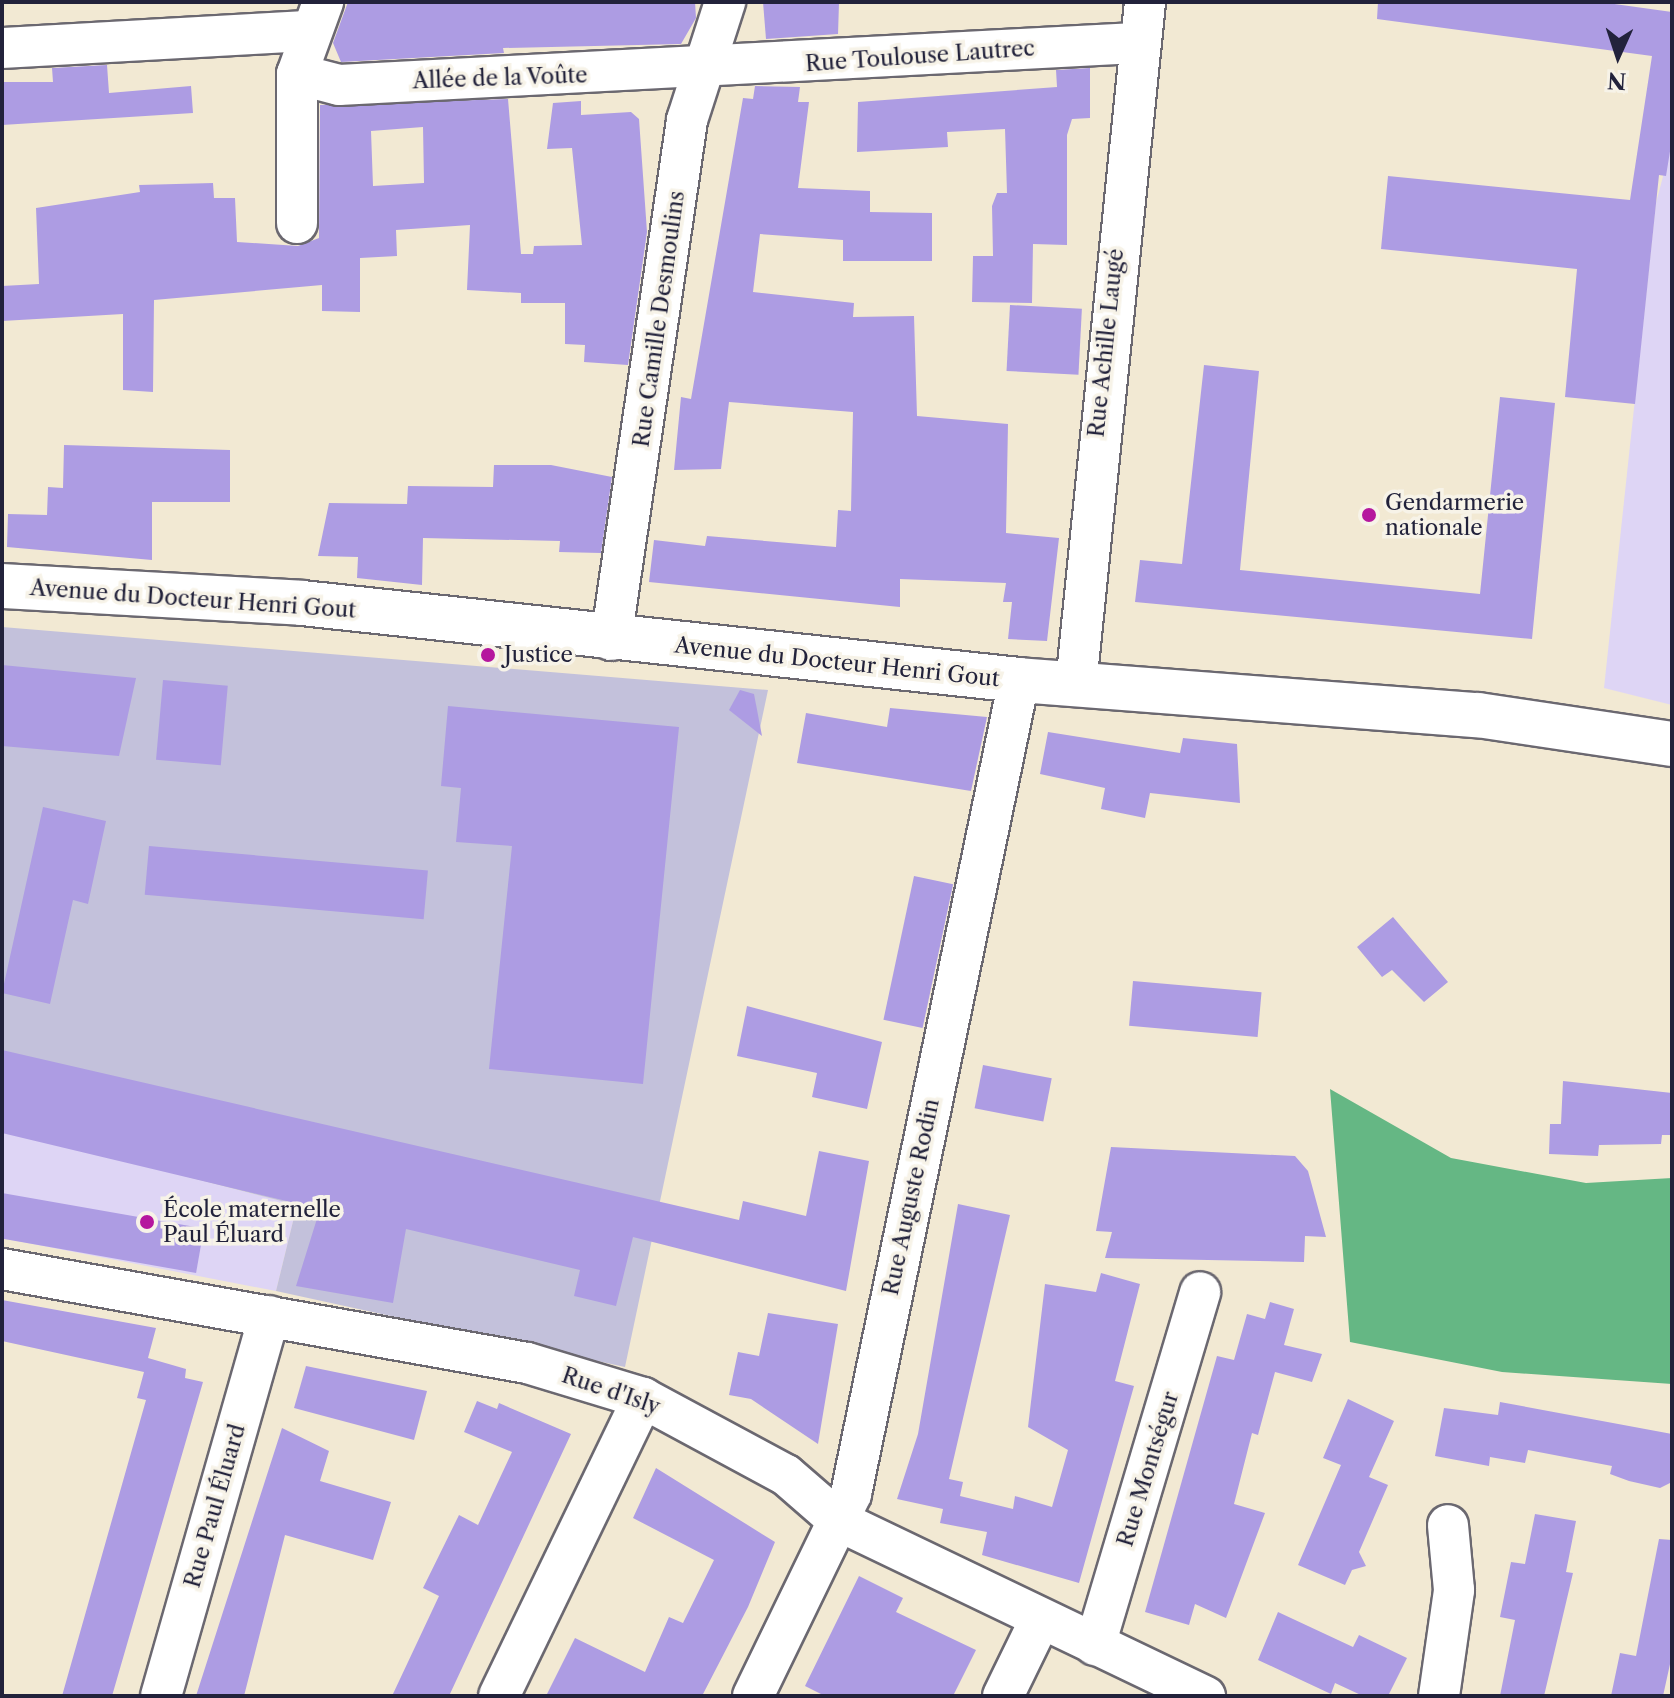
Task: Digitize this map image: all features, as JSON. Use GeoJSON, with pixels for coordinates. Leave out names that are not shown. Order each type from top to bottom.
{"type":"FeatureCollection","features":[{"type":"Feature","properties":{"kind":"main road","name":"Avenue du Docteur Henri Gout"},"geometry":{"type":"LineString","coordinates":[[2,586],[302,603],[611,640],[1019,680],[1478,715],[1672,744]]}},
{"type":"Feature","properties":{"kind":"street","name":"Rue Camille Desmoulins"},"geometry":{"type":"LineString","coordinates":[[611,640],[687,120],[725,2]]}},
{"type":"Feature","properties":{"kind":"street","name":"Rue Achille Laugé"},"geometry":{"type":"LineString","coordinates":[[1076,685],[1136,43],[1145,2]]}},
{"type":"Feature","properties":{"kind":"street"},"geometry":{"type":"LineString","coordinates":[[2,48],[316,16],[297,74],[297,223]]}},
{"type":"Feature","properties":{"kind":"street","name":"Rue Toulouse Lautrec"},"geometry":{"type":"LineString","coordinates":[[705,70],[1136,43]]}},
{"type":"Feature","properties":{"kind":"street","name":"Allée de la Voûte"},"geometry":{"type":"LineString","coordinates":[[297,74],[339,85],[705,70]]}},
{"type":"Feature","properties":{"kind":"street","name":"Rue Auguste Rodin"},"geometry":{"type":"LineString","coordinates":[[753,1696],[839,1521],[1019,680]]}},
{"type":"Feature","properties":{"kind":"street","name":"Rue d'Isly"},"geometry":{"type":"LineString","coordinates":[[2,1269],[527,1363],[643,1398],[786,1475],[839,1521],[1040,1620],[1205,1696]]}},
{"type":"Feature","properties":{"kind":"street","name":"Rue Montségur"},"geometry":{"type":"LineString","coordinates":[[1095,1645],[1200,1292]]}},
{"type":"Feature","properties":{"kind":"street","name":"Rue Paul Éluard"},"geometry":{"type":"LineString","coordinates":[[161,1696],[269,1316]]}},
{"type":"Feature","properties":{"kind":"street"},"geometry":{"type":"LineString","coordinates":[[499,1696],[643,1398]]}},
{"type":"Feature","properties":{"kind":"street"},"geometry":{"type":"LineString","coordinates":[[1439,1696],[1454,1590],[1448,1525]]}},
{"type":"Feature","properties":{"kind":"street"},"geometry":{"type":"LineString","coordinates":[[1003,1696],[1040,1620]]}},
{"type":"Feature","properties":{"kind":"shaded area"},"geometry":{"type":"Polygon","coordinates":[[[1671,146],[1672,705],[1604,688],[1656,203],[1671,146]]]}},
{"type":"Feature","properties":{"kind":"shaded area"},"geometry":{"type":"Polygon","coordinates":[[[2,627],[768,690],[625,1367],[276,1291],[297,1205],[2,1129],[2,627]]]}},
{"type":"Feature","properties":{"kind":"shaded area","name":"École maternelle Paul Éluard"},"geometry":{"type":"Polygon","coordinates":[[[2,1129],[297,1205],[276,1291],[2,1238],[2,1129]]]}},
{"type":"Feature","properties":{"kind":"green space"},"geometry":{"type":"Polygon","coordinates":[[[1330,1089],[1451,1158],[1586,1183],[1672,1178],[1672,1384],[1502,1372],[1350,1342],[1330,1089]]]}},
{"type":"Feature","properties":{"kind":"building"},"geometry":{"type":"Polygon","coordinates":[[[348,2],[695,2],[696,18],[681,44],[503,48],[504,53],[341,62],[333,43],[348,2]]]}},
{"type":"Feature","properties":{"kind":"building"},"geometry":{"type":"Polygon","coordinates":[[[763,2],[839,2],[838,34],[766,39],[763,2]]]}},
{"type":"Feature","properties":{"kind":"building"},"geometry":{"type":"Polygon","coordinates":[[[1378,2],[1600,2],[1672,12],[1672,139],[1666,176],[1659,175],[1635,404],[1565,397],[1577,269],[1381,249],[1388,176],[1630,200],[1652,56],[1377,19],[1378,2]]]}},
{"type":"Feature","properties":{"kind":"building"},"geometry":{"type":"Polygon","coordinates":[[[107,65],[109,93],[191,86],[193,113],[2,125],[2,82],[53,82],[52,68],[107,65]]]}},
{"type":"Feature","properties":{"kind":"building"},"geometry":{"type":"Polygon","coordinates":[[[1090,68],[1090,118],[1072,119],[1067,135],[1067,245],[1033,244],[1032,303],[972,302],[973,256],[993,256],[992,206],[997,193],[1007,193],[1005,129],[947,132],[948,147],[857,152],[858,102],[1057,87],[1056,70],[1090,68]]]}},
{"type":"Feature","properties":{"kind":"building"},"geometry":{"type":"Polygon","coordinates":[[[755,86],[800,87],[798,102],[809,102],[798,188],[870,191],[870,212],[932,213],[932,261],[843,261],[843,240],[760,234],[753,292],[854,303],[853,317],[914,316],[917,416],[1008,424],[1006,533],[1059,538],[1047,641],[1008,639],[1012,602],[1003,602],[1006,583],[900,579],[900,607],[649,582],[654,540],[705,546],[707,536],[836,547],[838,510],[851,511],[853,412],[729,402],[721,469],[674,470],[681,397],[691,399],[743,98],[753,99],[755,86]]]}},
{"type":"Feature","properties":{"kind":"building"},"geometry":{"type":"Polygon","coordinates":[[[508,99],[521,254],[533,254],[534,246],[582,245],[572,148],[547,149],[553,103],[581,101],[581,115],[631,112],[639,119],[647,232],[628,365],[584,362],[585,345],[565,344],[565,303],[521,303],[521,293],[467,290],[470,225],[396,230],[397,256],[360,258],[360,312],[322,311],[322,285],[154,300],[153,392],[123,390],[123,314],[2,321],[2,286],[39,284],[36,208],[140,192],[139,185],[213,183],[214,198],[235,198],[237,242],[298,246],[319,238],[320,105],[508,99]],[[423,127],[371,131],[373,186],[424,183],[423,127]]]}},
{"type":"Feature","properties":{"kind":"building"},"geometry":{"type":"Polygon","coordinates":[[[1010,305],[1082,309],[1078,375],[1007,371],[1010,305]]]}},
{"type":"Feature","properties":{"kind":"building"},"geometry":{"type":"Polygon","coordinates":[[[1204,365],[1259,371],[1240,570],[1480,594],[1500,397],[1555,403],[1532,639],[1135,602],[1140,560],[1182,564],[1204,365]]]}},
{"type":"Feature","properties":{"kind":"building"},"geometry":{"type":"Polygon","coordinates":[[[64,445],[230,450],[230,502],[152,502],[152,560],[7,547],[8,514],[47,515],[48,487],[63,488],[64,445]]]}},
{"type":"Feature","properties":{"kind":"building"},"geometry":{"type":"Polygon","coordinates":[[[494,465],[551,465],[612,477],[601,553],[559,552],[560,541],[423,538],[422,585],[357,578],[358,557],[318,556],[329,503],[407,504],[408,486],[493,487],[494,465]]]}},
{"type":"Feature","properties":{"kind":"building"},"geometry":{"type":"Polygon","coordinates":[[[2,665],[136,678],[119,756],[2,746],[2,665]]]}},
{"type":"Feature","properties":{"kind":"building"},"geometry":{"type":"Polygon","coordinates":[[[163,680],[228,686],[221,765],[156,760],[163,680]]]}},
{"type":"Feature","properties":{"kind":"building"},"geometry":{"type":"Polygon","coordinates":[[[740,690],[754,694],[762,736],[729,710],[740,690]]]}},
{"type":"Feature","properties":{"kind":"building"},"geometry":{"type":"Polygon","coordinates":[[[448,706],[679,727],[643,1084],[489,1069],[512,846],[456,842],[461,788],[441,786],[448,706]]]}},
{"type":"Feature","properties":{"kind":"building"},"geometry":{"type":"Polygon","coordinates":[[[890,708],[987,717],[971,791],[797,763],[806,713],[887,727],[890,708]]]}},
{"type":"Feature","properties":{"kind":"building"},"geometry":{"type":"Polygon","coordinates":[[[1048,732],[1180,753],[1183,738],[1237,744],[1240,803],[1150,793],[1145,818],[1101,809],[1105,788],[1040,774],[1048,732]]]}},
{"type":"Feature","properties":{"kind":"building"},"geometry":{"type":"Polygon","coordinates":[[[43,807],[106,821],[88,904],[73,900],[50,1004],[2,993],[43,807]]]}},
{"type":"Feature","properties":{"kind":"building"},"geometry":{"type":"Polygon","coordinates":[[[149,846],[428,870],[424,919],[145,895],[149,846]]]}},
{"type":"Feature","properties":{"kind":"building"},"geometry":{"type":"Polygon","coordinates":[[[914,876],[953,884],[923,1028],[883,1020],[914,876]]]}},
{"type":"Feature","properties":{"kind":"building"},"geometry":{"type":"Polygon","coordinates":[[[1393,917],[1448,982],[1424,1002],[1392,970],[1382,977],[1357,947],[1393,917]]]}},
{"type":"Feature","properties":{"kind":"building"},"geometry":{"type":"Polygon","coordinates":[[[1133,981],[1262,992],[1258,1037],[1129,1026],[1133,981]]]}},
{"type":"Feature","properties":{"kind":"building"},"geometry":{"type":"Polygon","coordinates":[[[747,1006],[882,1042],[867,1109],[812,1097],[817,1073],[737,1056],[747,1006]]]}},
{"type":"Feature","properties":{"kind":"building"},"geometry":{"type":"Polygon","coordinates":[[[2,1050],[739,1220],[743,1201],[806,1216],[819,1151],[869,1161],[846,1291],[633,1237],[616,1306],[574,1296],[580,1270],[406,1229],[393,1303],[296,1286],[320,1209],[2,1133],[2,1050]]]}},
{"type":"Feature","properties":{"kind":"building"},"geometry":{"type":"Polygon","coordinates":[[[983,1065],[1052,1078],[1043,1122],[975,1108],[983,1065]]]}},
{"type":"Feature","properties":{"kind":"building"},"geometry":{"type":"Polygon","coordinates":[[[1563,1081],[1672,1093],[1672,1135],[1662,1135],[1661,1144],[1599,1145],[1598,1156],[1549,1154],[1550,1124],[1561,1124],[1563,1081]]]}},
{"type":"Feature","properties":{"kind":"building"},"geometry":{"type":"Polygon","coordinates":[[[1111,1147],[1295,1156],[1308,1171],[1326,1237],[1305,1236],[1304,1262],[1105,1258],[1112,1232],[1096,1231],[1111,1147]]]}},
{"type":"Feature","properties":{"kind":"building"},"geometry":{"type":"Polygon","coordinates":[[[2,1193],[204,1229],[196,1273],[2,1239],[2,1193]]]}},
{"type":"Feature","properties":{"kind":"building"},"geometry":{"type":"Polygon","coordinates":[[[958,1204],[1010,1215],[949,1479],[963,1482],[960,1496],[1013,1509],[1015,1496],[1052,1507],[1068,1450],[1028,1427],[1045,1284],[1096,1292],[1101,1273],[1140,1284],[1115,1381],[1134,1386],[1079,1583],[982,1555],[987,1532],[940,1523],[943,1509],[897,1499],[918,1434],[958,1204]]]}},
{"type":"Feature","properties":{"kind":"building"},"geometry":{"type":"Polygon","coordinates":[[[2,1300],[156,1328],[148,1358],[186,1369],[185,1378],[203,1382],[112,1696],[62,1696],[146,1400],[137,1398],[144,1372],[2,1341],[2,1300]]]}},
{"type":"Feature","properties":{"kind":"building"},"geometry":{"type":"Polygon","coordinates":[[[1270,1302],[1294,1309],[1284,1345],[1322,1354],[1312,1382],[1275,1372],[1258,1435],[1252,1433],[1234,1504],[1265,1513],[1226,1618],[1195,1604],[1189,1625],[1145,1612],[1217,1356],[1234,1360],[1247,1314],[1265,1319],[1270,1302]]]}},
{"type":"Feature","properties":{"kind":"building"},"geometry":{"type":"Polygon","coordinates":[[[768,1313],[838,1324],[818,1444],[751,1399],[729,1395],[738,1352],[759,1356],[768,1313]]]}},
{"type":"Feature","properties":{"kind":"building"},"geometry":{"type":"Polygon","coordinates":[[[306,1366],[427,1391],[414,1440],[294,1408],[306,1366]]]}},
{"type":"Feature","properties":{"kind":"building"},"geometry":{"type":"Polygon","coordinates":[[[1348,1399],[1394,1421],[1369,1477],[1388,1485],[1359,1552],[1366,1566],[1352,1570],[1345,1585],[1298,1565],[1341,1465],[1323,1458],[1348,1399]]]}},
{"type":"Feature","properties":{"kind":"building"},"geometry":{"type":"Polygon","coordinates":[[[477,1401],[497,1409],[499,1403],[571,1434],[449,1696],[392,1696],[439,1596],[423,1588],[459,1515],[478,1525],[512,1452],[464,1432],[477,1401]]]}},
{"type":"Feature","properties":{"kind":"building"},"geometry":{"type":"Polygon","coordinates":[[[1500,1402],[1672,1434],[1672,1482],[1660,1488],[1610,1474],[1612,1466],[1528,1450],[1525,1463],[1490,1457],[1489,1466],[1435,1456],[1444,1408],[1498,1415],[1500,1402]]]}},
{"type":"Feature","properties":{"kind":"building"},"geometry":{"type":"Polygon","coordinates":[[[282,1428],[329,1451],[320,1481],[391,1502],[373,1560],[285,1535],[244,1696],[196,1696],[282,1428]]]}},
{"type":"Feature","properties":{"kind":"building"},"geometry":{"type":"Polygon","coordinates":[[[656,1468],[775,1542],[748,1607],[702,1696],[546,1696],[575,1638],[645,1672],[669,1617],[683,1623],[714,1560],[633,1518],[656,1468]]]}},
{"type":"Feature","properties":{"kind":"building"},"geometry":{"type":"Polygon","coordinates":[[[1535,1514],[1576,1521],[1566,1572],[1573,1573],[1544,1696],[1500,1696],[1515,1620],[1500,1617],[1511,1562],[1525,1564],[1535,1514]]]}},
{"type":"Feature","properties":{"kind":"building"},"geometry":{"type":"Polygon","coordinates":[[[1659,1539],[1672,1540],[1672,1655],[1663,1696],[1611,1696],[1620,1653],[1636,1656],[1659,1539]]]}},
{"type":"Feature","properties":{"kind":"building"},"geometry":{"type":"Polygon","coordinates":[[[859,1576],[903,1598],[896,1612],[976,1650],[953,1696],[825,1696],[805,1686],[859,1576]]]}},
{"type":"Feature","properties":{"kind":"building"},"geometry":{"type":"Polygon","coordinates":[[[1278,1612],[1353,1647],[1359,1635],[1407,1658],[1388,1696],[1363,1696],[1335,1683],[1331,1694],[1258,1660],[1278,1612]]]}},
{"type":"Feature","properties":{"kind":"place","name":"Gendarmerie nationale"},"geometry":{"type":"Point","coordinates":[1369,515]}},
{"type":"Feature","properties":{"kind":"place","name":"Justice"},"geometry":{"type":"Point","coordinates":[488,655]}},
{"type":"Feature","properties":{"kind":"place","name":"École maternelle Paul Éluard"},"geometry":{"type":"Point","coordinates":[147,1222]}}]}
